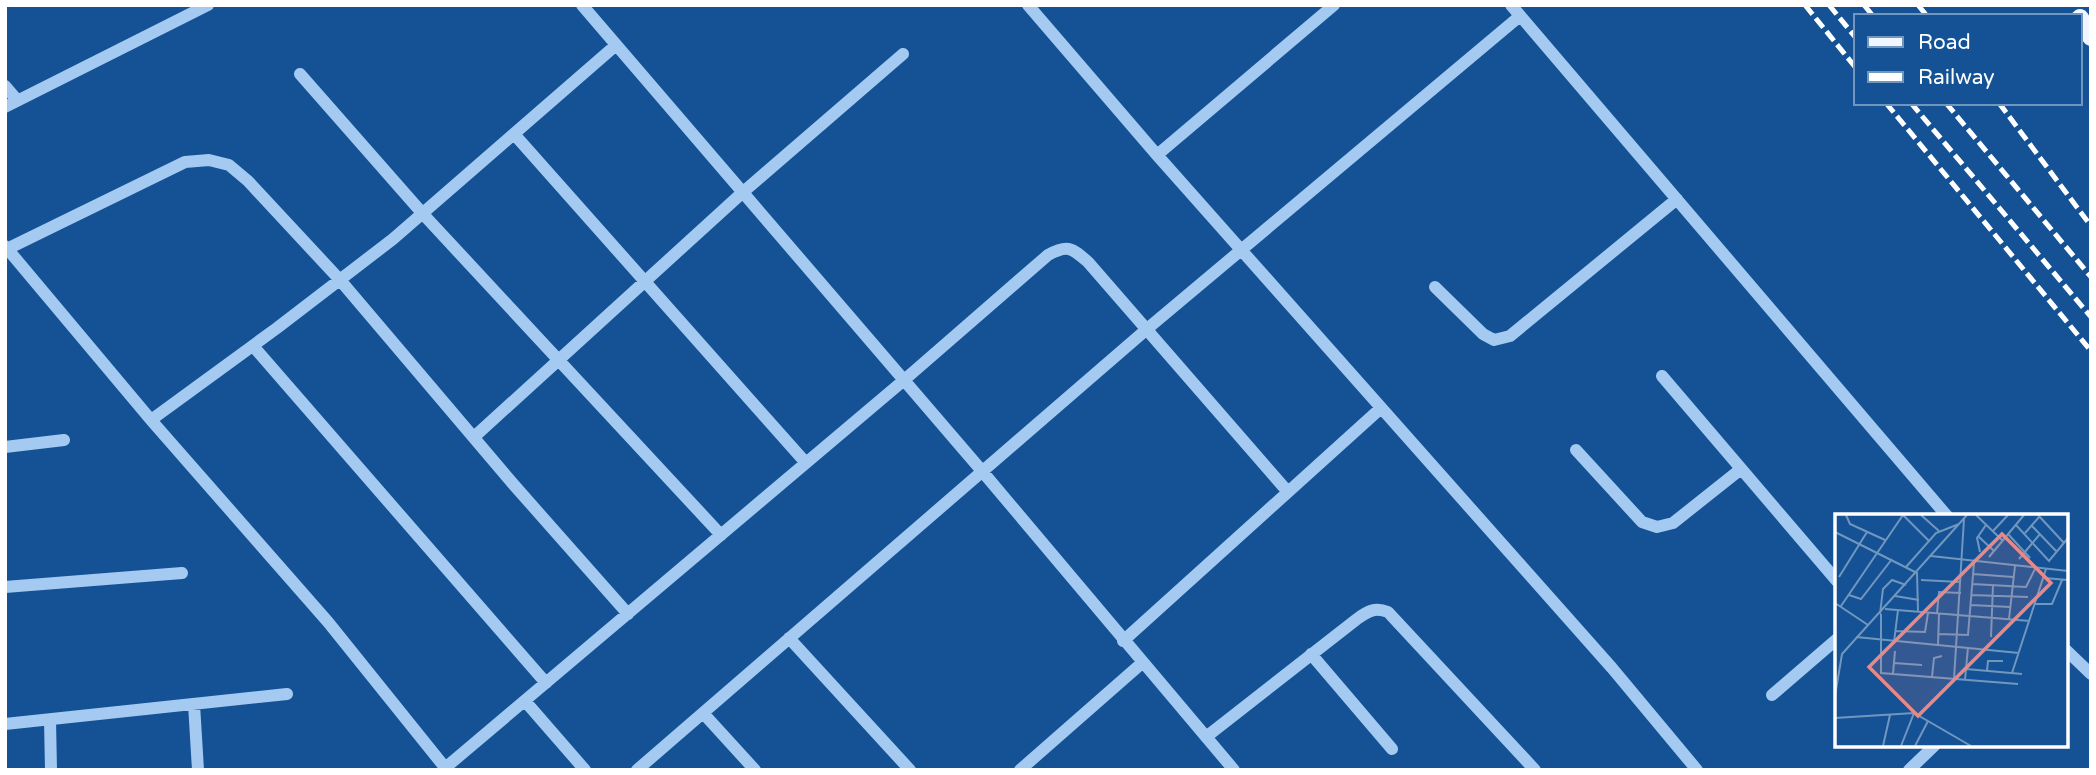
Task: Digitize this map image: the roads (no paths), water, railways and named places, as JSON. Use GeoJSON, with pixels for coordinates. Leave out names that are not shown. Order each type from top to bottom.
{"type":"FeatureCollection","features":[{"type":"Feature","properties":{"kind":"main road"},"geometry":{"type":"LineString","coordinates":[[2082,21],[2091,37]]}},
{"type":"Feature","properties":{"kind":"street"},"geometry":{"type":"LineString","coordinates":[[5,107],[208,5]]}},
{"type":"Feature","properties":{"kind":"street"},"geometry":{"type":"LineString","coordinates":[[582,5],[982,471],[1234,770]]}},
{"type":"Feature","properties":{"kind":"street"},"geometry":{"type":"LineString","coordinates":[[1028,5],[1157,155],[1612,668],[1697,770]]}},
{"type":"Feature","properties":{"kind":"street"},"geometry":{"type":"LineString","coordinates":[[1157,155],[1334,5]]}},
{"type":"Feature","properties":{"kind":"street"},"geometry":{"type":"LineString","coordinates":[[1511,5],[1945,514]]}},
{"type":"Feature","properties":{"kind":"street"},"geometry":{"type":"LineString","coordinates":[[637,770],[1147,329],[1520,16]]}},
{"type":"Feature","properties":{"kind":"street"},"geometry":{"type":"LineString","coordinates":[[151,420],[253,346],[423,214],[615,46]]}},
{"type":"Feature","properties":{"kind":"street"},"geometry":{"type":"LineString","coordinates":[[474,437],[644,281],[903,54]]}},
{"type":"Feature","properties":{"kind":"street"},"geometry":{"type":"LineString","coordinates":[[300,74],[423,214],[721,535]]}},
{"type":"Feature","properties":{"kind":"street"},"geometry":{"type":"LineString","coordinates":[[5,86],[17,100]]}},
{"type":"Feature","properties":{"kind":"street"},"geometry":{"type":"LineString","coordinates":[[514,134],[806,463]]}},
{"type":"Feature","properties":{"kind":"street"},"geometry":{"type":"LineString","coordinates":[[628,614],[340,280],[248,181],[229,166],[209,160],[185,162],[6,247],[151,420],[328,622],[446,769],[903,382],[1048,255],[1061,248],[1073,249],[1088,262],[1288,492]]}},
{"type":"Feature","properties":{"kind":"street"},"geometry":{"type":"LineString","coordinates":[[1435,287],[1483,334],[1494,340],[1510,336],[1676,199]]}},
{"type":"Feature","properties":{"kind":"street"},"geometry":{"type":"LineString","coordinates":[[253,346],[546,683]]}},
{"type":"Feature","properties":{"kind":"street"},"geometry":{"type":"LineString","coordinates":[[1662,376],[1835,579]]}},
{"type":"Feature","properties":{"kind":"street"},"geometry":{"type":"LineString","coordinates":[[1123,641],[1381,408]]}},
{"type":"Feature","properties":{"kind":"street"},"geometry":{"type":"LineString","coordinates":[[5,447],[64,440]]}},
{"type":"Feature","properties":{"kind":"street"},"geometry":{"type":"LineString","coordinates":[[1576,450],[1642,522],[1657,527],[1673,523],[1741,469]]}},
{"type":"Feature","properties":{"kind":"street"},"geometry":{"type":"LineString","coordinates":[[5,587],[182,573]]}},
{"type":"Feature","properties":{"kind":"street"},"geometry":{"type":"LineString","coordinates":[[1206,737],[1368,611],[1378,609],[1388,612],[1535,770]]}},
{"type":"Feature","properties":{"kind":"street"},"geometry":{"type":"LineString","coordinates":[[789,638],[910,770]]}},
{"type":"Feature","properties":{"kind":"street"},"geometry":{"type":"LineString","coordinates":[[1772,695],[1835,641]]}},
{"type":"Feature","properties":{"kind":"street"},"geometry":{"type":"LineString","coordinates":[[2068,652],[2091,674]]}},
{"type":"Feature","properties":{"kind":"street"},"geometry":{"type":"LineString","coordinates":[[1311,654],[1392,749]]}},
{"type":"Feature","properties":{"kind":"street"},"geometry":{"type":"LineString","coordinates":[[1020,770],[1142,663]]}},
{"type":"Feature","properties":{"kind":"street"},"geometry":{"type":"LineString","coordinates":[[5,724],[287,694]]}},
{"type":"Feature","properties":{"kind":"street"},"geometry":{"type":"LineString","coordinates":[[525,701],[585,770]]}},
{"type":"Feature","properties":{"kind":"street"},"geometry":{"type":"LineString","coordinates":[[194,704],[198,770]]}},
{"type":"Feature","properties":{"kind":"street"},"geometry":{"type":"LineString","coordinates":[[703,713],[754,770]]}},
{"type":"Feature","properties":{"kind":"street"},"geometry":{"type":"LineString","coordinates":[[50,720],[51,770]]}},
{"type":"Feature","properties":{"kind":"street"},"geometry":{"type":"LineString","coordinates":[[1909,770],[1933,747]]}},
{"type":"Feature","properties":{"kind":"railway"},"geometry":{"type":"LineString","coordinates":[[1805,5],[1854,66]]}},
{"type":"Feature","properties":{"kind":"railway"},"geometry":{"type":"LineString","coordinates":[[1829,5],[1854,36]]}},
{"type":"Feature","properties":{"kind":"railway"},"geometry":{"type":"LineString","coordinates":[[1864,5],[1871,14]]}},
{"type":"Feature","properties":{"kind":"railway"},"geometry":{"type":"LineString","coordinates":[[1918,5],[1925,14]]}},
{"type":"Feature","properties":{"kind":"railway"},"geometry":{"type":"LineString","coordinates":[[1888,105],[2091,351]]}},
{"type":"Feature","properties":{"kind":"railway"},"geometry":{"type":"LineString","coordinates":[[1913,105],[2091,317]]}},
{"type":"Feature","properties":{"kind":"railway"},"geometry":{"type":"LineString","coordinates":[[1948,105],[2091,277]]}},
{"type":"Feature","properties":{"kind":"railway"},"geometry":{"type":"LineString","coordinates":[[2000,105],[2091,226]]}}]}
